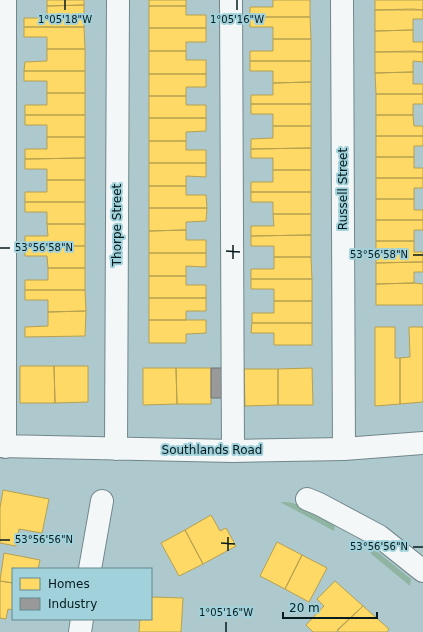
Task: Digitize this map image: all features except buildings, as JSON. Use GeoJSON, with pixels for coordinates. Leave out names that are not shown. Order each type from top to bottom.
{"type":"FeatureCollection","features":[{"type":"Feature","properties":{"kind":"street"},"geometry":{"type":"LineString","coordinates":[[3,447],[5,0]]}},
{"type":"Feature","properties":{"kind":"street","name":"Thorpe Street"},"geometry":{"type":"LineString","coordinates":[[116,449],[118,0]]}},
{"type":"Feature","properties":{"kind":"street"},"geometry":{"type":"LineString","coordinates":[[231,0],[233,451]]}},
{"type":"Feature","properties":{"kind":"street","name":"Russell Street"},"geometry":{"type":"LineString","coordinates":[[342,0],[344,449]]}},
{"type":"Feature","properties":{"kind":"street","name":"Southlands Road"},"geometry":{"type":"LineString","coordinates":[[3,447],[233,451],[344,449],[423,443]]}},
{"type":"Feature","properties":{"kind":"street"},"geometry":{"type":"LineString","coordinates":[[307,499],[379,536],[423,571]]}},
{"type":"Feature","properties":{"kind":"street"},"geometry":{"type":"LineString","coordinates":[[90,568],[102,501]]}},
{"type":"Feature","properties":{"kind":"street"},"geometry":{"type":"LineString","coordinates":[[80,632],[82,620]]}},
{"type":"Feature","properties":{"kind":"green space"},"geometry":{"type":"Polygon","coordinates":[[[280,502],[288,502],[302,506],[315,512],[335,524],[334,531],[280,502]]]}},
{"type":"Feature","properties":{"kind":"green space"},"geometry":{"type":"Polygon","coordinates":[[[375,550],[411,579],[410,586],[370,553],[375,550]]]}}]}
